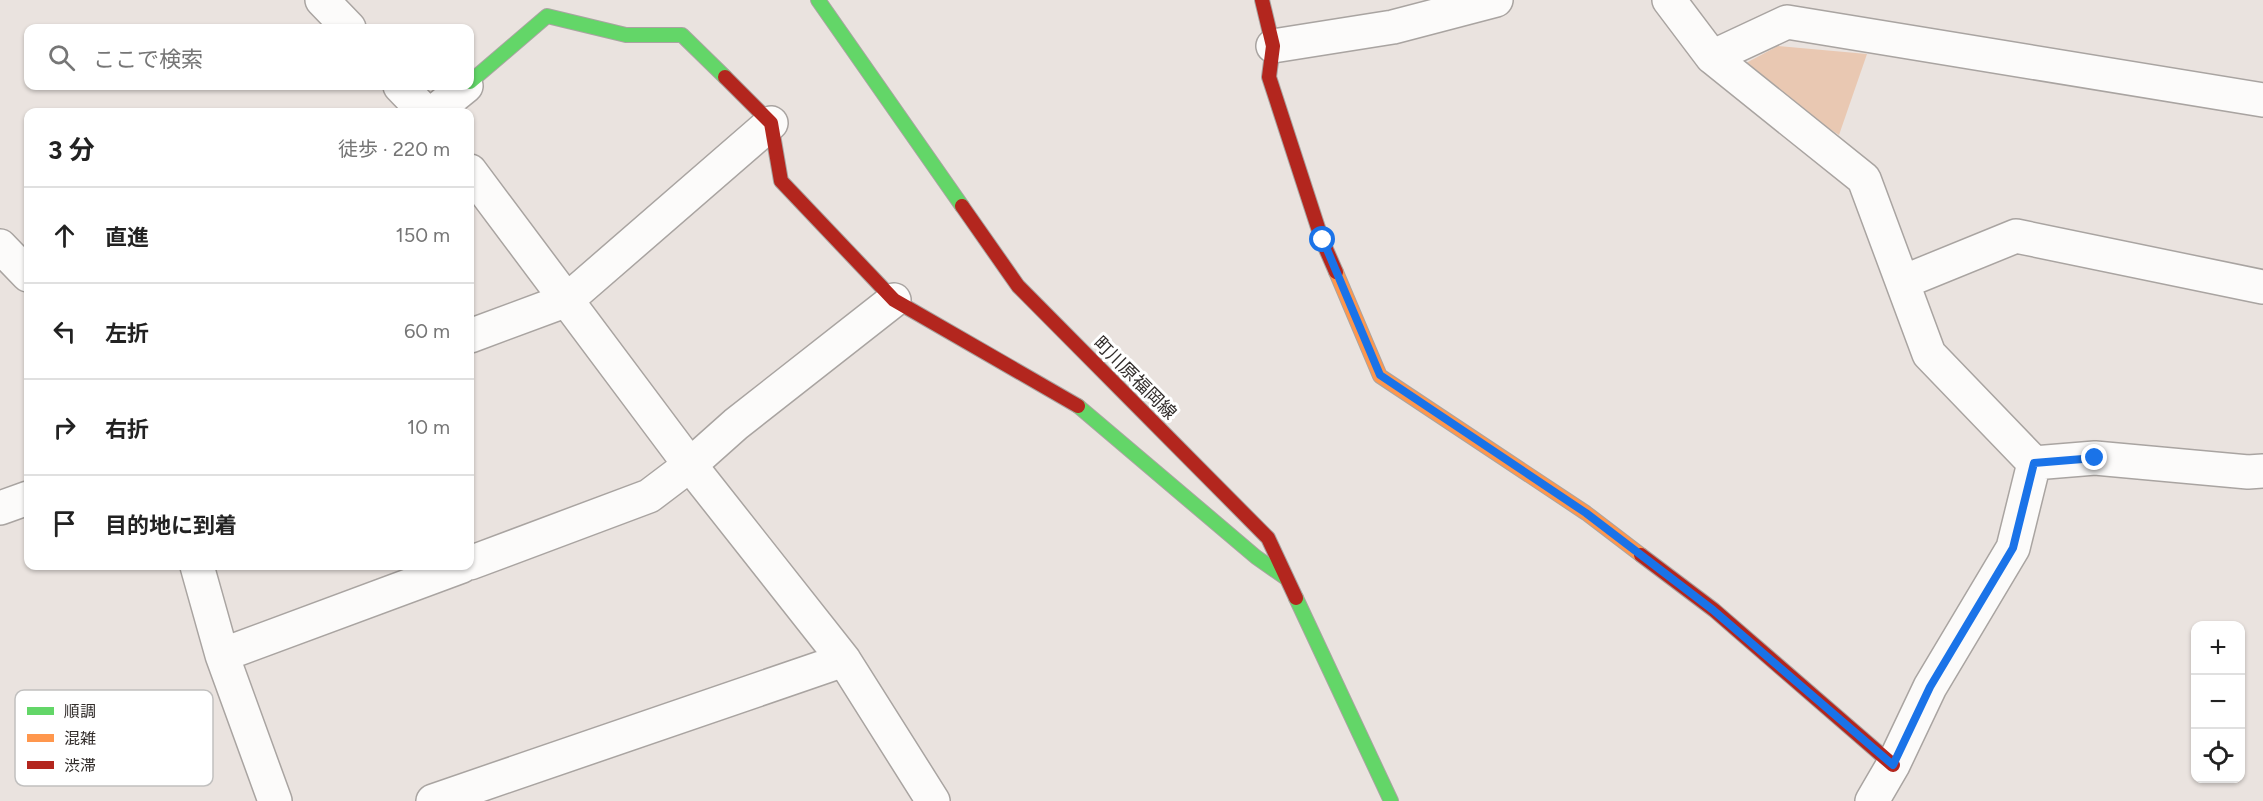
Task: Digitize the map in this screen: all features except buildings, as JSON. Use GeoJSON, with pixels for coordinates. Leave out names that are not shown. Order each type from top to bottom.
{"type":"FeatureCollection","features":[{"type":"Feature","properties":{"kind":"street"},"geometry":{"type":"LineString","coordinates":[[322,0],[345,24]]}},
{"type":"Feature","properties":{"kind":"street","name":"町川原福岡線"},"geometry":{"type":"LineString","coordinates":[[818,0],[1018,286],[1268,538],[1391,801]]}},
{"type":"Feature","properties":{"kind":"street"},"geometry":{"type":"LineString","coordinates":[[1262,0],[1273,46],[1269,77],[1323,240],[1380,375],[1586,513],[1713,610],[1893,765]]}},
{"type":"Feature","properties":{"kind":"street"},"geometry":{"type":"LineString","coordinates":[[1273,46],[1393,27],[1496,0]]}},
{"type":"Feature","properties":{"kind":"street"},"geometry":{"type":"LineString","coordinates":[[1669,0],[1712,57],[1864,179],[1929,354],[2034,463]]}},
{"type":"Feature","properties":{"kind":"street"},"geometry":{"type":"LineString","coordinates":[[474,79],[547,16],[626,35],[682,35],[771,123],[781,182],[894,300],[1079,407],[1256,557],[1286,578]]}},
{"type":"Feature","properties":{"kind":"street"},"geometry":{"type":"LineString","coordinates":[[1712,57],[1787,22],[2263,100]]}},
{"type":"Feature","properties":{"kind":"street"},"geometry":{"type":"LineString","coordinates":[[404,90],[421,108]]}},
{"type":"Feature","properties":{"kind":"street"},"geometry":{"type":"LineString","coordinates":[[439,108],[461,90]]}},
{"type":"Feature","properties":{"kind":"street"},"geometry":{"type":"LineString","coordinates":[[474,335],[567,300],[771,123]]}},
{"type":"Feature","properties":{"kind":"street"},"geometry":{"type":"LineString","coordinates":[[474,176],[690,465],[844,660],[933,801]]}},
{"type":"Feature","properties":{"kind":"street"},"geometry":{"type":"LineString","coordinates":[[1903,282],[2016,236],[2263,287]]}},
{"type":"Feature","properties":{"kind":"street"},"geometry":{"type":"LineString","coordinates":[[0,246],[24,271]]}},
{"type":"Feature","properties":{"kind":"street"},"geometry":{"type":"LineString","coordinates":[[474,562],[649,496],[690,465],[736,424],[894,300]]}},
{"type":"Feature","properties":{"kind":"street"},"geometry":{"type":"LineString","coordinates":[[2034,463],[2095,458],[2248,472],[2263,471]]}},
{"type":"Feature","properties":{"kind":"street"},"geometry":{"type":"LineString","coordinates":[[1872,801],[1893,765],[1930,687],[2013,548],[2034,463]]}},
{"type":"Feature","properties":{"kind":"street"},"geometry":{"type":"LineString","coordinates":[[0,508],[24,499]]}},
{"type":"Feature","properties":{"kind":"street"},"geometry":{"type":"LineString","coordinates":[[198,570],[222,655],[275,801]]}},
{"type":"Feature","properties":{"kind":"street"},"geometry":{"type":"LineString","coordinates":[[222,655],[451,570]]}},
{"type":"Feature","properties":{"kind":"street"},"geometry":{"type":"LineString","coordinates":[[433,801],[844,660]]}},
{"type":"Feature","properties":{"kind":"shaded area"},"geometry":{"type":"Polygon","coordinates":[[[1778,46],[1867,54],[1839,135],[1790,103],[1746,63],[1778,46]]]}},
{"type":"Feature","properties":{"kind":"traffic: fast"},"geometry":{"type":"LineString","coordinates":[[818,0],[962,206]]}},
{"type":"Feature","properties":{"kind":"traffic: fast"},"geometry":{"type":"LineString","coordinates":[[474,79],[547,16],[626,35],[682,35],[725,77]]}},
{"type":"Feature","properties":{"kind":"traffic: fast"},"geometry":{"type":"LineString","coordinates":[[1078,406],[1256,557],[1286,578]]}},
{"type":"Feature","properties":{"kind":"traffic: fast"},"geometry":{"type":"LineString","coordinates":[[1296,598],[1391,801]]}},
{"type":"Feature","properties":{"kind":"traffic: slow"},"geometry":{"type":"LineString","coordinates":[[1336,272],[1380,376],[1586,513],[1641,555]]}},
{"type":"Feature","properties":{"kind":"traffic: jam"},"geometry":{"type":"LineString","coordinates":[[1262,0],[1273,46],[1269,77],[1322,240],[1336,272]]}},
{"type":"Feature","properties":{"kind":"traffic: jam"},"geometry":{"type":"LineString","coordinates":[[725,77],[771,123],[781,181],[894,300],[1078,406]]}},
{"type":"Feature","properties":{"kind":"traffic: jam"},"geometry":{"type":"LineString","coordinates":[[962,206],[1018,286],[1268,538],[1296,598]]}},
{"type":"Feature","properties":{"kind":"traffic: jam"},"geometry":{"type":"LineString","coordinates":[[1641,555],[1714,610],[1893,765]]}},
{"type":"Feature","properties":{"kind":"route"},"geometry":{"type":"LineString","coordinates":[[1323,240],[1380,375],[1586,513],[1713,610],[1893,765],[1930,687],[2013,548],[2034,463],[2095,458]]}}]}
